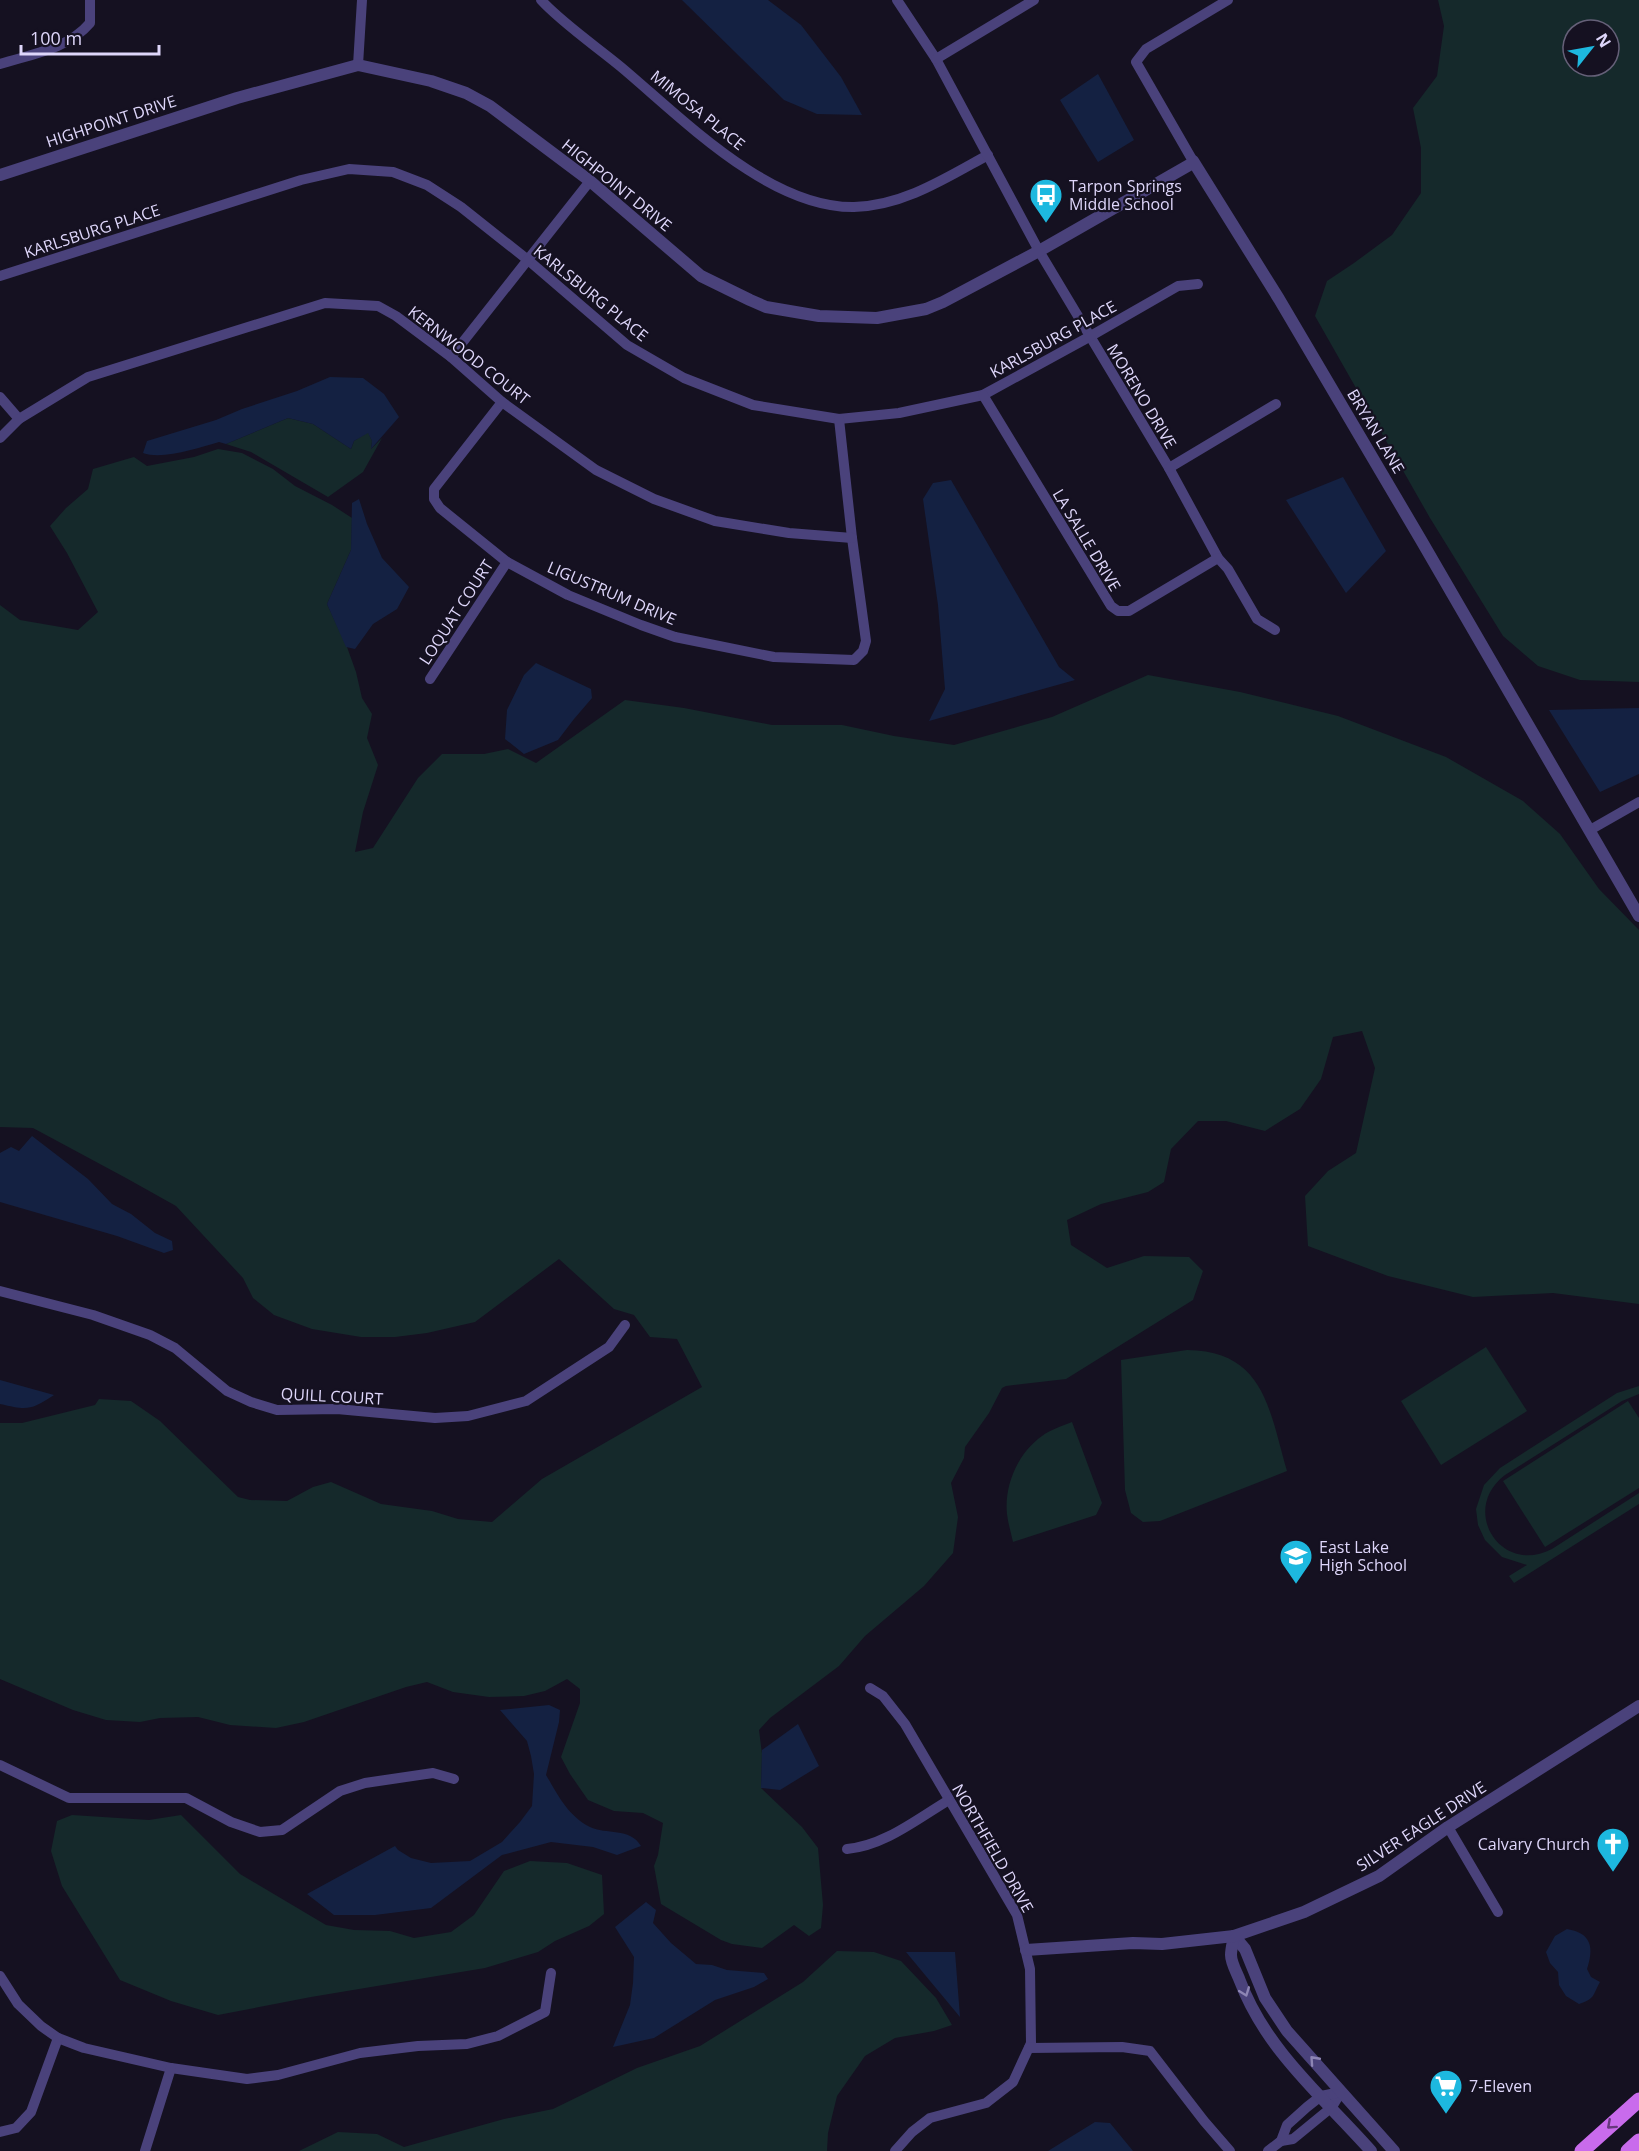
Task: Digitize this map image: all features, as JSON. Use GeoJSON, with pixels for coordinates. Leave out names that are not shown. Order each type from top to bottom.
{"type":"FeatureCollection","features":[{"type":"Feature","properties":{"kind":"main road"},"geometry":{"type":"LineString","coordinates":[[1582,2151],[1639,2100]]}},
{"type":"Feature","properties":{"kind":"main road"},"geometry":{"type":"LineString","coordinates":[[1628,2151],[1639,2141]]}},
{"type":"Feature","properties":{"kind":"street"},"geometry":{"type":"LineString","coordinates":[[0,64],[66,43],[83,31],[90,23],[90,0]]}},
{"type":"Feature","properties":{"kind":"street"},"geometry":{"type":"LineString","coordinates":[[358,65],[362,0]]}},
{"type":"Feature","properties":{"kind":"street","name":"MIMOSA PLACE"},"geometry":{"type":"LineString","coordinates":[[541,0],[726,155],[788,193],[825,205],[856,207],[879,204],[896,200],[930,186],[988,154]]}},
{"type":"Feature","properties":{"kind":"street","name":"MORENO DRIVE"},"geometry":{"type":"LineString","coordinates":[[897,0],[936,59],[1039,251],[1089,338],[1169,468],[1218,558]]}},
{"type":"Feature","properties":{"kind":"street"},"geometry":{"type":"LineString","coordinates":[[936,59],[1034,0]]}},
{"type":"Feature","properties":{"kind":"street","name":"BRYAN LANE"},"geometry":{"type":"LineString","coordinates":[[1228,0],[1146,49],[1136,62],[1193,161],[1279,299],[1639,916]]}},
{"type":"Feature","properties":{"kind":"street","name":"HIGHPOINT DRIVE"},"geometry":{"type":"LineString","coordinates":[[0,175],[237,98],[358,65],[431,81],[466,93],[490,106],[590,181],[701,276],[766,307],[808,314],[877,318],[926,309],[943,302],[1039,251],[1193,161]]}},
{"type":"Feature","properties":{"kind":"street","name":"KARLSBURG PLACE"},"geometry":{"type":"LineString","coordinates":[[0,276],[301,180],[349,170],[393,172],[427,185],[461,207],[528,260],[627,345],[684,378],[753,405],[839,419],[899,413],[983,395],[1089,338],[1178,286],[1198,284]]}},
{"type":"Feature","properties":{"kind":"street"},"geometry":{"type":"LineString","coordinates":[[451,357],[590,181]]}},
{"type":"Feature","properties":{"kind":"street","name":"KERNWOOD COURT"},"geometry":{"type":"LineString","coordinates":[[0,438],[19,419],[88,377],[325,303],[378,306],[396,316],[451,357],[502,402],[596,470],[654,498],[715,521],[789,533],[852,538]]}},
{"type":"Feature","properties":{"kind":"street","name":"LA SALLE DRIVE"},"geometry":{"type":"LineString","coordinates":[[983,395],[1111,606],[1118,611],[1129,611],[1218,558]]}},
{"type":"Feature","properties":{"kind":"street"},"geometry":{"type":"LineString","coordinates":[[0,397],[19,419]]}},
{"type":"Feature","properties":{"kind":"street","name":"LIGUSTRUM DRIVE"},"geometry":{"type":"LineString","coordinates":[[502,402],[435,489],[434,499],[440,508],[507,562],[568,595],[675,637],[774,657],[854,660],[863,651],[866,640],[839,419]]}},
{"type":"Feature","properties":{"kind":"street"},"geometry":{"type":"LineString","coordinates":[[1169,468],[1276,404]]}},
{"type":"Feature","properties":{"kind":"street"},"geometry":{"type":"LineString","coordinates":[[1218,558],[1228,569],[1257,619],[1275,630]]}},
{"type":"Feature","properties":{"kind":"street","name":"LOQUAT COURT"},"geometry":{"type":"LineString","coordinates":[[430,679],[507,562]]}},
{"type":"Feature","properties":{"kind":"street"},"geometry":{"type":"LineString","coordinates":[[1590,830],[1639,802]]}},
{"type":"Feature","properties":{"kind":"street","name":"QUILL COURT"},"geometry":{"type":"LineString","coordinates":[[0,1291],[93,1315],[150,1335],[175,1348],[227,1392],[277,1410],[337,1409],[435,1418],[468,1416],[526,1401],[609,1347],[625,1325]]}},
{"type":"Feature","properties":{"kind":"street","name":"NORTHFIELD DRIVE"},"geometry":{"type":"LineString","coordinates":[[870,1688],[883,1696],[905,1724],[1017,1915],[1030,1969],[1031,2043],[1013,2082],[986,2103],[930,2118],[912,2132],[895,2151]]}},
{"type":"Feature","properties":{"kind":"street","name":"SILVER EAGLE DRIVE"},"geometry":{"type":"LineString","coordinates":[[1026,1950],[1133,1942],[1162,1944],[1234,1936],[1304,1912],[1379,1876],[1448,1827],[1639,1706]]}},
{"type":"Feature","properties":{"kind":"street"},"geometry":{"type":"LineString","coordinates":[[0,1765],[69,1798],[186,1798],[231,1822],[260,1832],[282,1830],[340,1791],[365,1783],[433,1773],[454,1779]]}},
{"type":"Feature","properties":{"kind":"street"},"geometry":{"type":"LineString","coordinates":[[847,1849],[862,1848],[879,1841],[949,1800]]}},
{"type":"Feature","properties":{"kind":"street"},"geometry":{"type":"LineString","coordinates":[[1448,1827],[1498,1912]]}},
{"type":"Feature","properties":{"kind":"street"},"geometry":{"type":"LineString","coordinates":[[1234,1936],[1245,1949],[1265,1998],[1287,2031],[1394,2151]]}},
{"type":"Feature","properties":{"kind":"street"},"geometry":{"type":"LineString","coordinates":[[1234,1936],[1231,1956],[1250,2006],[1273,2042],[1301,2077],[1332,2107],[1371,2151]]}},
{"type":"Feature","properties":{"kind":"street"},"geometry":{"type":"LineString","coordinates":[[0,1976],[18,2004],[41,2026],[58,2038],[84,2048],[171,2068],[247,2079],[278,2075],[360,2053],[418,2046],[466,2044],[498,2036],[545,2012],[551,1973]]}},
{"type":"Feature","properties":{"kind":"street"},"geometry":{"type":"LineString","coordinates":[[0,2132],[16,2128],[31,2112],[58,2038]]}},
{"type":"Feature","properties":{"kind":"street"},"geometry":{"type":"LineString","coordinates":[[1029,2048],[1122,2047],[1150,2051],[1230,2151]]}},
{"type":"Feature","properties":{"kind":"street"},"geometry":{"type":"LineString","coordinates":[[145,2151],[171,2068]]}},
{"type":"Feature","properties":{"kind":"street"},"geometry":{"type":"LineString","coordinates":[[1281,2141],[1287,2125],[1321,2096],[1341,2092]]}},
{"type":"Feature","properties":{"kind":"street"},"geometry":{"type":"LineString","coordinates":[[1268,2151],[1281,2141],[1293,2139],[1332,2107],[1341,2092]]}},
{"type":"Feature","properties":{"kind":"green space"},"geometry":{"type":"Polygon","coordinates":[[[1438,0],[1639,0],[1639,682],[1580,680],[1538,666],[1503,636],[1430,518],[1315,316],[1327,281],[1392,235],[1421,193],[1421,148],[1413,108],[1437,76],[1444,26],[1438,0]]]}},
{"type":"Feature","properties":{"kind":"green space"},"geometry":{"type":"Polygon","coordinates":[[[288,418],[313,424],[351,449],[354,441],[368,432],[372,441],[371,449],[382,438],[363,472],[328,497],[251,452],[226,444],[288,418]]]}},
{"type":"Feature","properties":{"kind":"green space"},"geometry":{"type":"Polygon","coordinates":[[[218,449],[242,453],[273,469],[295,486],[352,518],[351,550],[327,604],[347,647],[362,698],[372,714],[367,738],[378,765],[363,812],[355,852],[373,848],[418,778],[442,754],[484,754],[508,749],[536,763],[625,700],[684,708],[772,725],[842,725],[954,745],[1052,717],[1148,675],[1240,692],[1338,716],[1446,757],[1523,801],[1560,834],[1599,889],[1639,930],[1639,1304],[1553,1293],[1473,1297],[1388,1276],[1308,1246],[1305,1196],[1328,1171],[1356,1153],[1375,1068],[1362,1031],[1333,1037],[1321,1079],[1300,1109],[1265,1131],[1226,1121],[1198,1121],[1171,1149],[1164,1182],[1148,1192],[1101,1204],[1067,1220],[1071,1245],[1107,1268],[1144,1256],[1189,1257],[1203,1271],[1193,1300],[1066,1379],[1002,1388],[989,1413],[965,1447],[964,1458],[951,1483],[958,1517],[953,1553],[924,1586],[865,1636],[839,1666],[770,1718],[759,1730],[762,1754],[761,1788],[802,1827],[818,1848],[823,1905],[821,1928],[809,1936],[794,1925],[762,1948],[732,1944],[721,1940],[661,1904],[654,1866],[663,1823],[643,1813],[614,1811],[588,1800],[561,1757],[580,1703],[580,1689],[567,1679],[545,1691],[524,1696],[489,1697],[453,1692],[427,1682],[304,1722],[276,1728],[230,1725],[198,1717],[160,1718],[140,1722],[106,1720],[73,1710],[0,1679],[0,1423],[22,1423],[95,1405],[99,1399],[131,1401],[160,1421],[238,1497],[250,1500],[287,1501],[313,1487],[331,1482],[381,1504],[432,1511],[458,1519],[492,1522],[542,1479],[702,1387],[677,1339],[650,1337],[634,1315],[614,1309],[559,1259],[475,1322],[427,1333],[395,1337],[361,1337],[312,1329],[274,1315],[253,1298],[243,1278],[176,1206],[33,1128],[0,1127],[0,605],[20,620],[78,630],[98,612],[50,526],[88,489],[93,469],[134,457],[147,466],[194,457],[218,449]]]}},
{"type":"Feature","properties":{"kind":"green space"},"geometry":{"type":"Polygon","coordinates":[[[1486,1347],[1527,1411],[1441,1465],[1401,1401],[1486,1347]]]}},
{"type":"Feature","properties":{"kind":"green space"},"geometry":{"type":"Polygon","coordinates":[[[1187,1350],[1213,1353],[1233,1361],[1248,1373],[1260,1388],[1268,1406],[1287,1471],[1160,1521],[1143,1522],[1131,1513],[1125,1490],[1121,1360],[1187,1350]]]}},
{"type":"Feature","properties":{"kind":"green space"},"geometry":{"type":"Polygon","coordinates":[[[1639,1386],[1639,1394],[1622,1401],[1505,1475],[1492,1489],[1486,1505],[1486,1521],[1492,1535],[1503,1547],[1517,1554],[1533,1555],[1552,1549],[1639,1493],[1639,1504],[1514,1583],[1509,1576],[1527,1565],[1502,1557],[1485,1540],[1478,1525],[1476,1509],[1484,1485],[1500,1468],[1617,1393],[1639,1386]]]}},
{"type":"Feature","properties":{"kind":"green space"},"geometry":{"type":"Polygon","coordinates":[[[1628,1401],[1639,1418],[1639,1488],[1545,1547],[1503,1481],[1628,1401]]]}},
{"type":"Feature","properties":{"kind":"green space"},"geometry":{"type":"Polygon","coordinates":[[[1072,1422],[1102,1503],[1096,1515],[1013,1542],[1007,1517],[1007,1503],[1014,1470],[1033,1443],[1049,1432],[1072,1422]]]}},
{"type":"Feature","properties":{"kind":"green space"},"geometry":{"type":"Polygon","coordinates":[[[72,1815],[149,1820],[181,1815],[240,1874],[326,1925],[354,1930],[390,1931],[414,1938],[451,1932],[474,1915],[504,1871],[530,1861],[567,1863],[602,1875],[604,1914],[589,1926],[555,1941],[538,1952],[485,1968],[218,2015],[171,2001],[120,1980],[62,1886],[51,1851],[57,1821],[72,1815]]]}},
{"type":"Feature","properties":{"kind":"green space"},"geometry":{"type":"Polygon","coordinates":[[[837,1951],[874,1952],[901,1961],[936,1998],[952,2025],[934,2031],[895,2038],[865,2056],[837,2096],[828,2133],[827,2151],[299,2151],[338,2132],[377,2134],[404,2147],[504,2119],[553,2109],[637,2068],[700,2046],[803,1982],[837,1951]]]}},
{"type":"Feature","properties":{"kind":"water"},"geometry":{"type":"Polygon","coordinates":[[[682,0],[768,0],[801,25],[841,77],[862,115],[817,114],[784,100],[682,0]]]}},
{"type":"Feature","properties":{"kind":"water"},"geometry":{"type":"Polygon","coordinates":[[[1098,74],[1134,140],[1098,162],[1060,100],[1098,74]]]}},
{"type":"Feature","properties":{"kind":"water"},"geometry":{"type":"Polygon","coordinates":[[[330,377],[363,378],[384,394],[399,417],[371,449],[372,441],[368,433],[354,441],[351,449],[313,424],[288,418],[226,444],[219,442],[170,454],[143,453],[147,441],[216,420],[330,377]]]}},
{"type":"Feature","properties":{"kind":"water"},"geometry":{"type":"Polygon","coordinates":[[[1343,477],[1386,551],[1346,593],[1286,500],[1343,477]]]}},
{"type":"Feature","properties":{"kind":"water"},"geometry":{"type":"Polygon","coordinates":[[[951,480],[1059,667],[1075,680],[929,721],[945,689],[938,605],[923,499],[933,483],[951,480]]]}},
{"type":"Feature","properties":{"kind":"water"},"geometry":{"type":"Polygon","coordinates":[[[359,499],[382,558],[409,587],[397,609],[373,624],[355,649],[346,647],[327,604],[351,550],[352,503],[359,499]]]}},
{"type":"Feature","properties":{"kind":"water"},"geometry":{"type":"Polygon","coordinates":[[[536,663],[591,689],[592,698],[558,740],[524,754],[505,739],[507,710],[524,675],[536,663]]]}},
{"type":"Feature","properties":{"kind":"water"},"geometry":{"type":"Polygon","coordinates":[[[1639,708],[1639,774],[1600,792],[1549,710],[1639,708]]]}},
{"type":"Feature","properties":{"kind":"water"},"geometry":{"type":"Polygon","coordinates":[[[32,1136],[88,1179],[112,1204],[131,1214],[155,1233],[172,1241],[173,1250],[164,1253],[117,1236],[0,1202],[0,1153],[11,1147],[19,1151],[32,1136]]]}},
{"type":"Feature","properties":{"kind":"water"},"geometry":{"type":"Polygon","coordinates":[[[0,1380],[54,1395],[28,1408],[0,1404],[0,1380]]]}},
{"type":"Feature","properties":{"kind":"water"},"geometry":{"type":"Polygon","coordinates":[[[549,1705],[560,1710],[546,1775],[559,1797],[576,1817],[590,1827],[631,1836],[641,1846],[617,1855],[593,1847],[551,1842],[502,1855],[431,1908],[375,1915],[334,1915],[307,1894],[395,1846],[411,1858],[431,1863],[470,1861],[502,1842],[532,1806],[534,1774],[527,1741],[500,1710],[549,1705]]]}},
{"type":"Feature","properties":{"kind":"water"},"geometry":{"type":"Polygon","coordinates":[[[798,1724],[819,1766],[780,1790],[761,1788],[762,1750],[798,1724]]]}},
{"type":"Feature","properties":{"kind":"water"},"geometry":{"type":"Polygon","coordinates":[[[646,1902],[656,1910],[653,1923],[671,1943],[696,1964],[712,1965],[727,1970],[764,1973],[768,1979],[754,1987],[715,2000],[654,2038],[613,2047],[630,2005],[634,1957],[615,1927],[646,1902]]]}},
{"type":"Feature","properties":{"kind":"water"},"geometry":{"type":"Polygon","coordinates":[[[1567,1929],[1582,1934],[1586,1938],[1590,1948],[1587,1969],[1591,1977],[1600,1982],[1591,1998],[1579,2004],[1566,1996],[1559,1985],[1558,1972],[1550,1963],[1546,1952],[1555,1936],[1567,1929]]]}},
{"type":"Feature","properties":{"kind":"water"},"geometry":{"type":"Polygon","coordinates":[[[906,1952],[955,1952],[960,2017],[906,1952]]]}},
{"type":"Feature","properties":{"kind":"water"},"geometry":{"type":"Polygon","coordinates":[[[1095,2122],[1110,2123],[1133,2151],[1048,2151],[1095,2122]]]}},
{"type":"Feature","properties":{"kind":"place","name":"Tarpon Springs Middle School"},"geometry":{"type":"Point","coordinates":[1046,224]}},
{"type":"Feature","properties":{"kind":"place","name":"East Lake High School"},"geometry":{"type":"Point","coordinates":[1296,1585]}},
{"type":"Feature","properties":{"kind":"place","name":"Calvary Church"},"geometry":{"type":"Point","coordinates":[1613,1873]}},
{"type":"Feature","properties":{"kind":"place","name":"7-Eleven"},"geometry":{"type":"Point","coordinates":[1446,2115]}}]}
